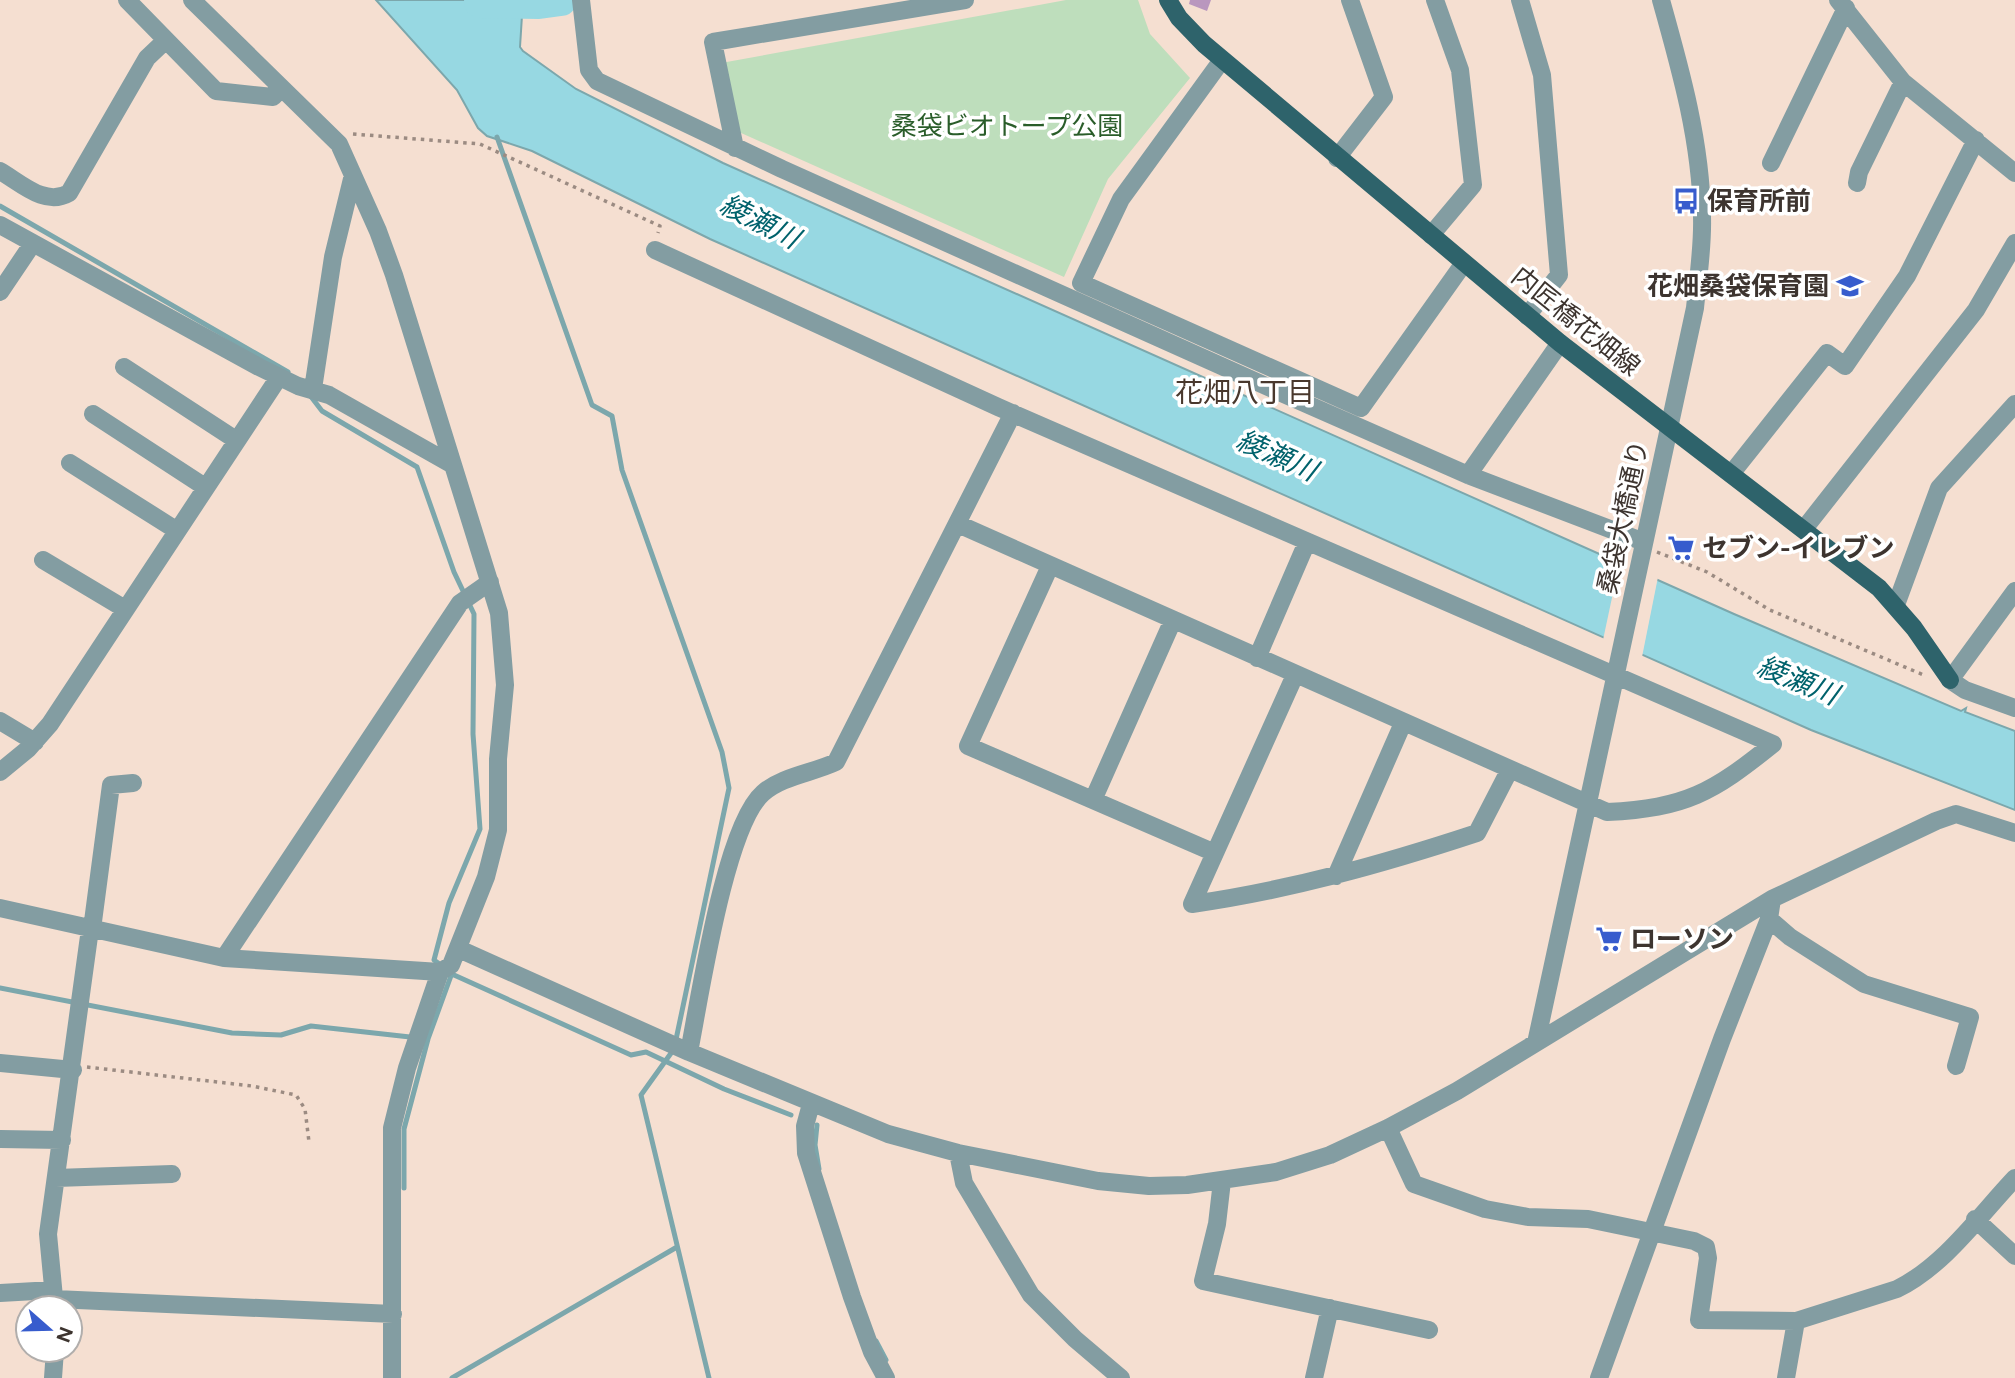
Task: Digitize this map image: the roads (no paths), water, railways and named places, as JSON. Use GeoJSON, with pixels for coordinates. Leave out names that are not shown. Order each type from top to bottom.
{"type":"FeatureCollection","features":[{"type":"Feature","properties":{"kind":"main road","name":"内匠橋花畑線"},"geometry":{"type":"LineString","coordinates":[[1168,0],[1190,31],[1222,60],[1527,316],[1669,428],[1858,569],[1896,605],[1950,680]]}},
{"type":"Feature","properties":{"kind":"street"},"geometry":{"type":"LineString","coordinates":[[127,0],[215,91],[273,97],[280,90]]}},
{"type":"Feature","properties":{"kind":"street"},"geometry":{"type":"LineString","coordinates":[[0,908],[224,958],[440,972],[451,965],[459,949],[486,877],[498,830],[498,759],[505,685],[499,613],[394,275],[339,144],[280,90],[192,0]]}},
{"type":"Feature","properties":{"kind":"street"},"geometry":{"type":"LineString","coordinates":[[581,0],[589,70],[597,82],[734,148],[1468,475],[1643,548]]}},
{"type":"Feature","properties":{"kind":"street"},"geometry":{"type":"LineString","coordinates":[[734,148],[713,42],[965,0]]}},
{"type":"Feature","properties":{"kind":"street"},"geometry":{"type":"LineString","coordinates":[[1337,158],[1384,97],[1350,0]]}},
{"type":"Feature","properties":{"kind":"street"},"geometry":{"type":"LineString","coordinates":[[1431,235],[1474,185],[1460,70],[1434,0]]}},
{"type":"Feature","properties":{"kind":"street"},"geometry":{"type":"LineString","coordinates":[[1520,0],[1542,75],[1559,275],[1527,316]]}},
{"type":"Feature","properties":{"kind":"street","name":"桑袋大橋通り"},"geometry":{"type":"LineString","coordinates":[[1536,1043],[1695,308],[1703,219],[1694,133],[1684,81],[1661,0]]}},
{"type":"Feature","properties":{"kind":"street"},"geometry":{"type":"LineString","coordinates":[[1771,163],[1842,4],[1903,82],[2015,173]]}},
{"type":"Feature","properties":{"kind":"street"},"geometry":{"type":"LineString","coordinates":[[0,171],[45,197],[55,199],[69,193],[147,58],[166,40]]}},
{"type":"Feature","properties":{"kind":"street"},"geometry":{"type":"LineString","coordinates":[[1222,60],[1121,199],[1081,282],[1361,408],[1464,263]]}},
{"type":"Feature","properties":{"kind":"street"},"geometry":{"type":"LineString","coordinates":[[1857,183],[1859,172],[1903,82]]}},
{"type":"Feature","properties":{"kind":"street"},"geometry":{"type":"LineString","coordinates":[[1731,474],[1827,353],[1845,366],[1907,276],[1976,140]]}},
{"type":"Feature","properties":{"kind":"street"},"geometry":{"type":"LineString","coordinates":[[313,389],[333,257],[353,175]]}},
{"type":"Feature","properties":{"kind":"street"},"geometry":{"type":"LineString","coordinates":[[0,225],[279,377],[313,389],[451,464]]}},
{"type":"Feature","properties":{"kind":"street"},"geometry":{"type":"LineString","coordinates":[[0,292],[33,243]]}},
{"type":"Feature","properties":{"kind":"street"},"geometry":{"type":"LineString","coordinates":[[1804,529],[1976,310],[2015,243]]}},
{"type":"Feature","properties":{"kind":"street"},"geometry":{"type":"LineString","coordinates":[[655,250],[1013,413],[1307,542],[1616,670],[1773,744],[1737,772],[1694,798],[1649,810],[1607,812],[1508,771],[958,524]]}},
{"type":"Feature","properties":{"kind":"street"},"geometry":{"type":"LineString","coordinates":[[1468,475],[1560,343]]}},
{"type":"Feature","properties":{"kind":"street"},"geometry":{"type":"LineString","coordinates":[[124,367],[236,440]]}},
{"type":"Feature","properties":{"kind":"street"},"geometry":{"type":"LineString","coordinates":[[0,772],[35,742],[50,724],[279,377]]}},
{"type":"Feature","properties":{"kind":"street"},"geometry":{"type":"LineString","coordinates":[[1896,605],[1939,488],[2015,404]]}},
{"type":"Feature","properties":{"kind":"street"},"geometry":{"type":"LineString","coordinates":[[689,1052],[733,848],[745,815],[760,795],[775,783],[836,762],[1013,413]]}},
{"type":"Feature","properties":{"kind":"street"},"geometry":{"type":"LineString","coordinates":[[93,414],[205,487]]}},
{"type":"Feature","properties":{"kind":"street"},"geometry":{"type":"LineString","coordinates":[[70,463],[176,530]]}},
{"type":"Feature","properties":{"kind":"street"},"geometry":{"type":"LineString","coordinates":[[1257,657],[1307,542]]}},
{"type":"Feature","properties":{"kind":"street"},"geometry":{"type":"LineString","coordinates":[[43,560],[125,609]]}},
{"type":"Feature","properties":{"kind":"street"},"geometry":{"type":"LineString","coordinates":[[1050,566],[968,746],[1214,853]]}},
{"type":"Feature","properties":{"kind":"street"},"geometry":{"type":"LineString","coordinates":[[224,958],[460,603],[490,582]]}},
{"type":"Feature","properties":{"kind":"street"},"geometry":{"type":"LineString","coordinates":[[2015,591],[1950,680],[1965,690],[2015,708]]}},
{"type":"Feature","properties":{"kind":"street"},"geometry":{"type":"LineString","coordinates":[[1093,800],[1173,620]]}},
{"type":"Feature","properties":{"kind":"street"},"geometry":{"type":"LineString","coordinates":[[1295,675],[1192,904],[1263,894],[1336,876],[1477,833],[1508,771]]}},
{"type":"Feature","properties":{"kind":"street"},"geometry":{"type":"LineString","coordinates":[[0,721],[35,742]]}},
{"type":"Feature","properties":{"kind":"street"},"geometry":{"type":"LineString","coordinates":[[1336,876],[1403,723]]}},
{"type":"Feature","properties":{"kind":"street"},"geometry":{"type":"LineString","coordinates":[[54,1294],[48,1234],[111,786],[133,783]]}},
{"type":"Feature","properties":{"kind":"street"},"geometry":{"type":"LineString","coordinates":[[459,949],[689,1052],[811,1104],[888,1133],[958,1153],[1098,1181],[1149,1186],[1222,1181],[1276,1172],[1330,1155],[1388,1128],[1457,1091],[1772,899],[1813,877],[1956,814],[2015,833]]}},
{"type":"Feature","properties":{"kind":"street"},"geometry":{"type":"LineString","coordinates":[[1599,1378],[1769,919],[1772,899]]}},
{"type":"Feature","properties":{"kind":"street"},"geometry":{"type":"LineString","coordinates":[[1769,919],[1790,937],[1864,984],[1970,1017],[1956,1066]]}},
{"type":"Feature","properties":{"kind":"street"},"geometry":{"type":"LineString","coordinates":[[392,1378],[392,1128],[407,1068],[440,972]]}},
{"type":"Feature","properties":{"kind":"street"},"geometry":{"type":"LineString","coordinates":[[0,1063],[73,1068]]}},
{"type":"Feature","properties":{"kind":"street"},"geometry":{"type":"LineString","coordinates":[[811,1104],[805,1126],[806,1153],[852,1297],[872,1352],[886,1378]]}},
{"type":"Feature","properties":{"kind":"street"},"geometry":{"type":"LineString","coordinates":[[1388,1128],[1414,1184],[1485,1209],[1528,1217],[1588,1219],[1652,1231],[1694,1241],[1706,1247],[1708,1258],[1699,1320],[1796,1321],[1911,1282],[1940,1259],[2015,1178]]}},
{"type":"Feature","properties":{"kind":"street"},"geometry":{"type":"LineString","coordinates":[[0,1139],[62,1140]]}},
{"type":"Feature","properties":{"kind":"street"},"geometry":{"type":"LineString","coordinates":[[958,1153],[964,1183],[1031,1295],[1075,1339],[1121,1378]]}},
{"type":"Feature","properties":{"kind":"street"},"geometry":{"type":"LineString","coordinates":[[56,1178],[172,1174]]}},
{"type":"Feature","properties":{"kind":"street"},"geometry":{"type":"LineString","coordinates":[[1222,1181],[1217,1224],[1203,1281],[1429,1330]]}},
{"type":"Feature","properties":{"kind":"street"},"geometry":{"type":"LineString","coordinates":[[1975,1219],[2015,1256]]}},
{"type":"Feature","properties":{"kind":"street"},"geometry":{"type":"LineString","coordinates":[[84,1300],[393,1314]]}},
{"type":"Feature","properties":{"kind":"street"},"geometry":{"type":"LineString","coordinates":[[1314,1378],[1330,1308]]}},
{"type":"Feature","properties":{"kind":"street"},"geometry":{"type":"LineString","coordinates":[[1786,1378],[1796,1321]]}},
{"type":"Feature","properties":{"kind":"water","name":"綾瀬川"},"geometry":{"type":"Polygon","coordinates":[[[376,0],[523,0],[520,47],[523,51],[576,89],[723,163],[1734,614],[1961,711],[1966,708],[1965,712],[2015,731],[2015,810],[1811,730],[710,239],[532,151],[487,136],[478,128],[457,90],[376,0]]]}},
{"type":"Feature","properties":{"kind":"waterway"},"geometry":{"type":"LineString","coordinates":[[480,2],[539,3],[561,0]]}},
{"type":"Feature","properties":{"kind":"waterway"},"geometry":{"type":"LineString","coordinates":[[497,137],[592,405],[612,416],[622,470],[722,752],[729,788],[674,1049],[641,1095],[709,1378]]}},
{"type":"Feature","properties":{"kind":"waterway"},"geometry":{"type":"LineString","coordinates":[[0,206],[288,372]]}},
{"type":"Feature","properties":{"kind":"waterway"},"geometry":{"type":"LineString","coordinates":[[309,394],[322,411],[417,467],[454,572],[474,614],[473,734],[480,829],[449,903],[434,960],[454,975],[631,1055],[646,1052],[724,1089],[791,1115]]}},
{"type":"Feature","properties":{"kind":"waterway"},"geometry":{"type":"LineString","coordinates":[[404,1188],[404,1129],[428,1039],[452,973]]}},
{"type":"Feature","properties":{"kind":"waterway"},"geometry":{"type":"LineString","coordinates":[[0,988],[232,1033],[281,1035],[311,1026],[428,1039]]}},
{"type":"Feature","properties":{"kind":"waterway"},"geometry":{"type":"LineString","coordinates":[[817,1125],[815,1145],[819,1169]]}},
{"type":"Feature","properties":{"kind":"waterway"},"geometry":{"type":"LineString","coordinates":[[452,1378],[677,1247]]}},
{"type":"Feature","properties":{"kind":"waterway"},"geometry":{"type":"LineString","coordinates":[[876,1341],[886,1360]]}},
{"type":"Feature","properties":{"kind":"place","name":"保育所前"},"geometry":{"type":"Point","coordinates":[1686,201]}},
{"type":"Feature","properties":{"kind":"place","name":"花畑桑袋保育園"},"geometry":{"type":"Point","coordinates":[1850,286]}},
{"type":"Feature","properties":{"kind":"place","name":"セブン-イレブン"},"geometry":{"type":"Point","coordinates":[1681,548]}},
{"type":"Feature","properties":{"kind":"place","name":"ローソン"},"geometry":{"type":"Point","coordinates":[1609,939]}},
{"type":"Feature","properties":{"kind":"district","name":"花畑八丁目"},"geometry":{"type":"Point","coordinates":[1245,392]}},
{"type":"Feature","properties":{"kind":"park label","name":"桑袋ビオトープ公園"},"geometry":{"type":"Point","coordinates":[1007,126]}}]}
